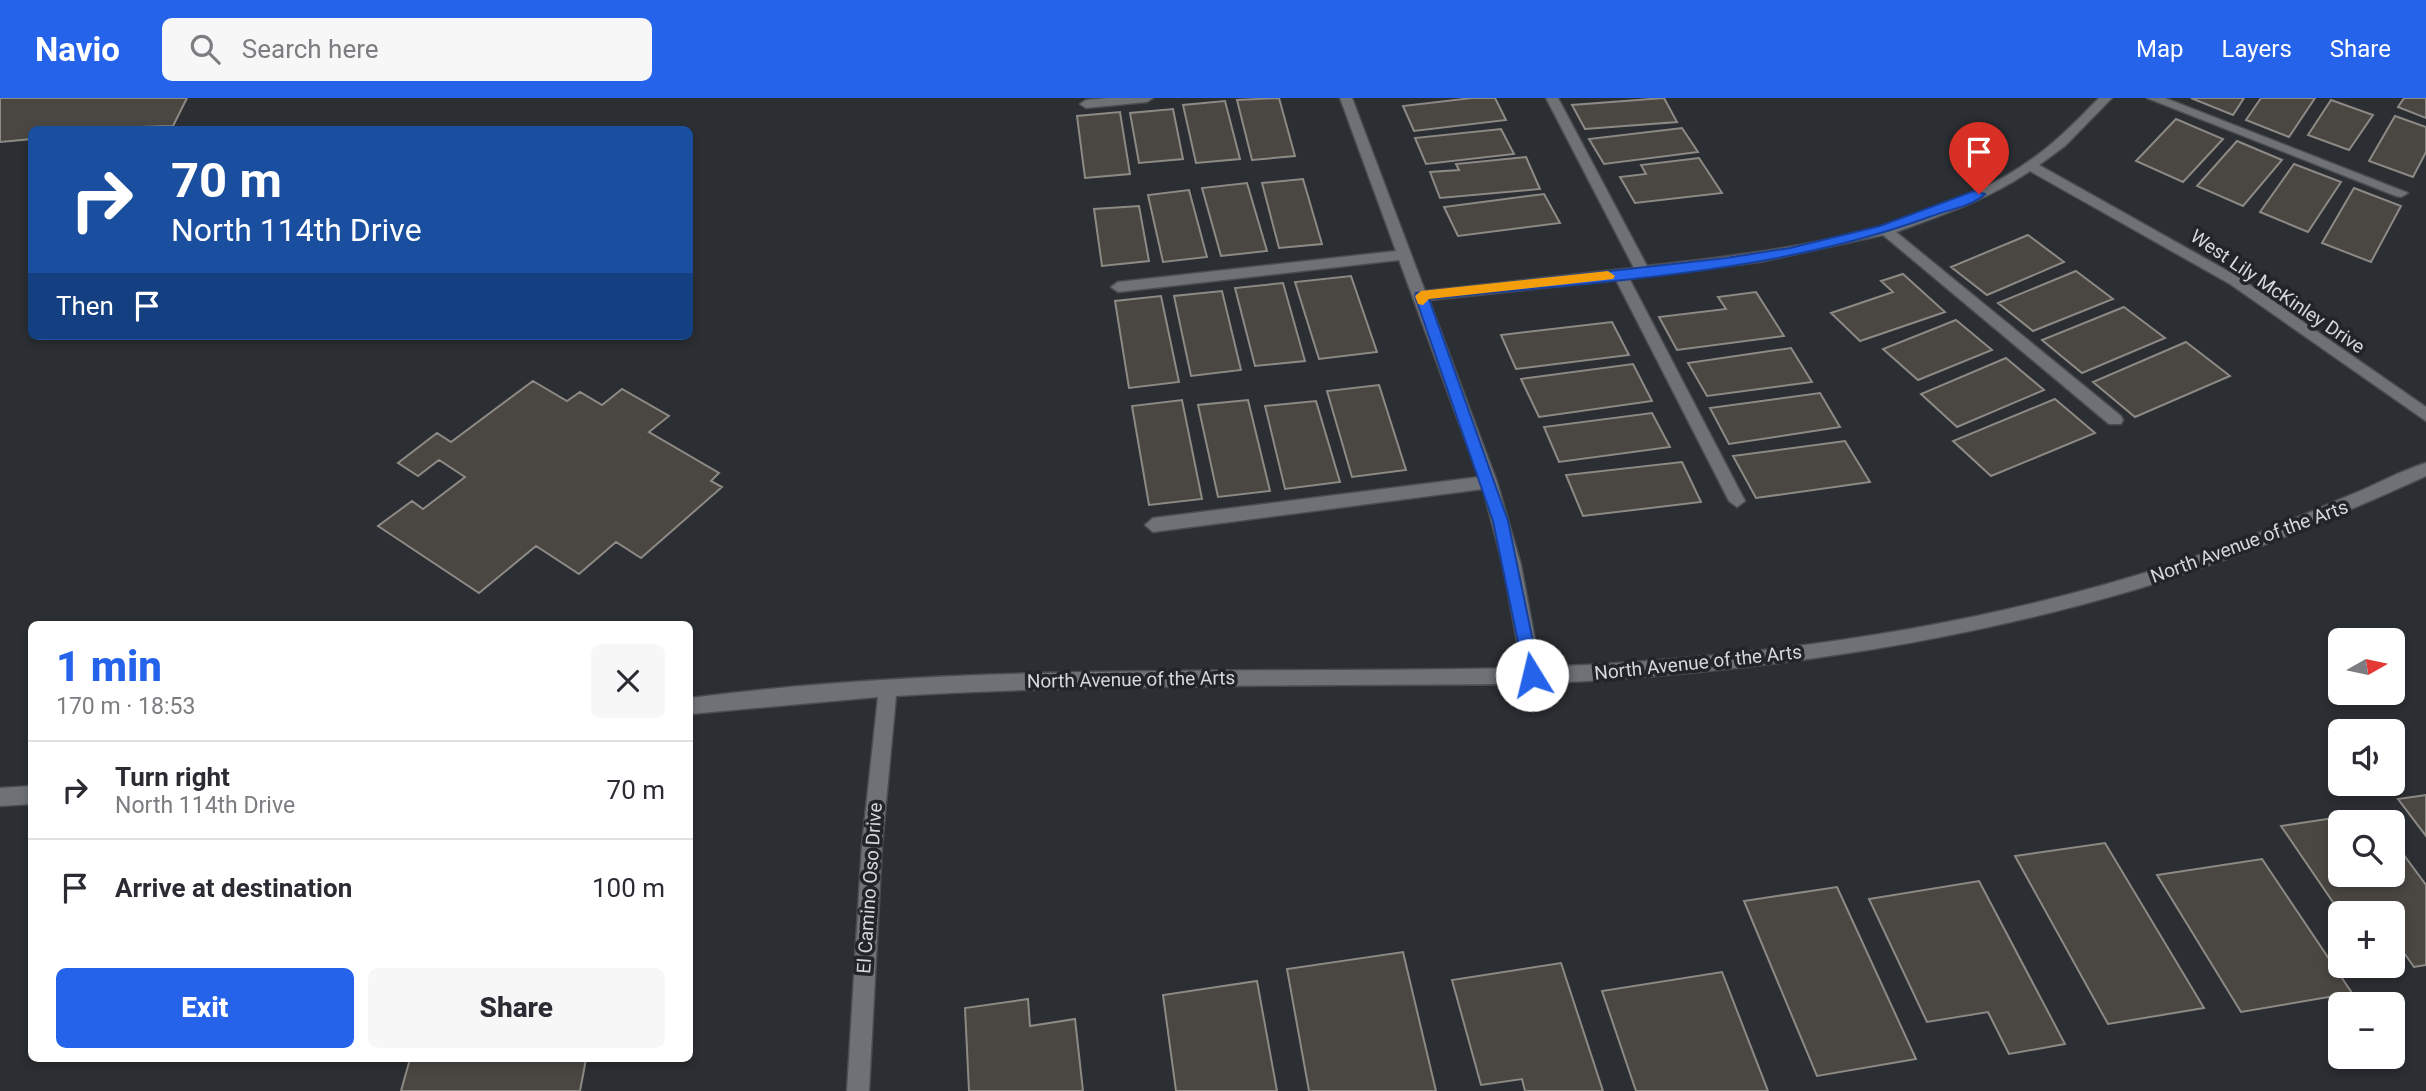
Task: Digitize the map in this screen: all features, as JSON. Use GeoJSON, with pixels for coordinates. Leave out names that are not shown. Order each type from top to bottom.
{"type":"FeatureCollection","features":[{"type":"Feature","properties":{"kind":"street"},"geometry":{"type":"LineString","coordinates":[[1086,104],[1147,98]]}},
{"type":"Feature","properties":{"kind":"street"},"geometry":{"type":"LineString","coordinates":[[1346,98],[1489,482],[1512,565],[1532,675]]}},
{"type":"Feature","properties":{"kind":"street"},"geometry":{"type":"LineString","coordinates":[[1552,98],[1643,272]]}},
{"type":"Feature","properties":{"kind":"street"},"geometry":{"type":"LineString","coordinates":[[1421,296],[1768,256],[1884,229],[1979,194],[2031,166],[2078,128],[2106,98]]}},
{"type":"Feature","properties":{"kind":"street"},"geometry":{"type":"LineString","coordinates":[[2153,98],[2401,192]]}},
{"type":"Feature","properties":{"kind":"street","name":"West Lily McKinley Drive"},"geometry":{"type":"LineString","coordinates":[[2031,166],[2235,281],[2426,415]]}},
{"type":"Feature","properties":{"kind":"street"},"geometry":{"type":"LineString","coordinates":[[1884,229],[2115,420]]}},
{"type":"Feature","properties":{"kind":"street"},"geometry":{"type":"LineString","coordinates":[[1118,287],[1406,255]]}},
{"type":"Feature","properties":{"kind":"street"},"geometry":{"type":"LineString","coordinates":[[1620,274],[1737,501]]}},
{"type":"Feature","properties":{"kind":"street","name":"North Avenue of the Arts"},"geometry":{"type":"LineString","coordinates":[[693,706],[888,687],[1024,680],[1532,675],[1742,660],[1981,622],[2135,583],[2211,558],[2426,470]]}},
{"type":"Feature","properties":{"kind":"street"},"geometry":{"type":"LineString","coordinates":[[1153,525],[1489,482]]}},
{"type":"Feature","properties":{"kind":"street","name":"El Camino Oso Drive"},"geometry":{"type":"LineString","coordinates":[[858,1091],[872,845],[888,687]]}},
{"type":"Feature","properties":{"kind":"street"},"geometry":{"type":"LineString","coordinates":[[0,797],[28,794]]}},
{"type":"Feature","properties":{"kind":"building"},"geometry":{"type":"Polygon","coordinates":[[[0,98],[187,98],[173,126],[28,126],[28,139],[0,142],[0,98]]]}},
{"type":"Feature","properties":{"kind":"building"},"geometry":{"type":"Polygon","coordinates":[[[1279,98],[1295,156],[1252,160],[1237,100],[1279,98]]]}},
{"type":"Feature","properties":{"kind":"building"},"geometry":{"type":"Polygon","coordinates":[[[1495,98],[1506,120],[1414,131],[1403,106],[1495,98]]]}},
{"type":"Feature","properties":{"kind":"building"},"geometry":{"type":"Polygon","coordinates":[[[1664,98],[1677,122],[1585,129],[1572,105],[1664,98]]]}},
{"type":"Feature","properties":{"kind":"building"},"geometry":{"type":"Polygon","coordinates":[[[2191,98],[2244,98],[2233,115],[2191,98]]]}},
{"type":"Feature","properties":{"kind":"building"},"geometry":{"type":"Polygon","coordinates":[[[2261,98],[2315,98],[2289,137],[2246,120],[2261,98]]]}},
{"type":"Feature","properties":{"kind":"building"},"geometry":{"type":"Polygon","coordinates":[[[2404,98],[2426,98],[2426,118],[2398,107],[2404,98]]]}},
{"type":"Feature","properties":{"kind":"building"},"geometry":{"type":"Polygon","coordinates":[[[2331,100],[2373,115],[2349,150],[2308,135],[2331,100]]]}},
{"type":"Feature","properties":{"kind":"building"},"geometry":{"type":"Polygon","coordinates":[[[1225,101],[1240,159],[1196,163],[1183,105],[1225,101]]]}},
{"type":"Feature","properties":{"kind":"building"},"geometry":{"type":"Polygon","coordinates":[[[1173,109],[1183,159],[1139,163],[1130,113],[1173,109]]]}},
{"type":"Feature","properties":{"kind":"building"},"geometry":{"type":"Polygon","coordinates":[[[1120,112],[1130,174],[1085,178],[1077,116],[1120,112]]]}},
{"type":"Feature","properties":{"kind":"building"},"geometry":{"type":"Polygon","coordinates":[[[2395,116],[2426,127],[2426,152],[2413,177],[2369,161],[2395,116]]]}},
{"type":"Feature","properties":{"kind":"building"},"geometry":{"type":"Polygon","coordinates":[[[2176,119],[2223,139],[2183,182],[2136,161],[2176,119]]]}},
{"type":"Feature","properties":{"kind":"building"},"geometry":{"type":"Polygon","coordinates":[[[1682,128],[1698,152],[1604,164],[1589,139],[1682,128]]]}},
{"type":"Feature","properties":{"kind":"building"},"geometry":{"type":"Polygon","coordinates":[[[1501,129],[1514,154],[1426,164],[1415,138],[1501,129]]]}},
{"type":"Feature","properties":{"kind":"building"},"geometry":{"type":"Polygon","coordinates":[[[2237,141],[2282,160],[2243,206],[2197,186],[2237,141]]]}},
{"type":"Feature","properties":{"kind":"building"},"geometry":{"type":"Polygon","coordinates":[[[1526,157],[1540,189],[1440,198],[1430,172],[1459,170],[1456,164],[1526,157]]]}},
{"type":"Feature","properties":{"kind":"building"},"geometry":{"type":"Polygon","coordinates":[[[1699,158],[1722,193],[1635,203],[1620,177],[1646,174],[1641,165],[1699,158]]]}},
{"type":"Feature","properties":{"kind":"building"},"geometry":{"type":"Polygon","coordinates":[[[2294,164],[2341,182],[2308,232],[2260,212],[2294,164]]]}},
{"type":"Feature","properties":{"kind":"building"},"geometry":{"type":"Polygon","coordinates":[[[1303,179],[1322,244],[1279,248],[1262,183],[1303,179]]]}},
{"type":"Feature","properties":{"kind":"building"},"geometry":{"type":"Polygon","coordinates":[[[1247,183],[1267,251],[1221,256],[1202,188],[1247,183]]]}},
{"type":"Feature","properties":{"kind":"building"},"geometry":{"type":"Polygon","coordinates":[[[2354,188],[2401,206],[2371,262],[2322,243],[2354,188]]]}},
{"type":"Feature","properties":{"kind":"building"},"geometry":{"type":"Polygon","coordinates":[[[1189,190],[1207,257],[1163,262],[1148,195],[1189,190]]]}},
{"type":"Feature","properties":{"kind":"building"},"geometry":{"type":"Polygon","coordinates":[[[1544,194],[1560,223],[1458,236],[1444,207],[1544,194]]]}},
{"type":"Feature","properties":{"kind":"building"},"geometry":{"type":"Polygon","coordinates":[[[1139,206],[1149,261],[1102,266],[1094,209],[1139,206]]]}},
{"type":"Feature","properties":{"kind":"building"},"geometry":{"type":"Polygon","coordinates":[[[2028,235],[2064,262],[1987,295],[1951,267],[2028,235]]]}},
{"type":"Feature","properties":{"kind":"building"},"geometry":{"type":"Polygon","coordinates":[[[2076,271],[2113,299],[2033,331],[1998,303],[2076,271]]]}},
{"type":"Feature","properties":{"kind":"building"},"geometry":{"type":"Polygon","coordinates":[[[1903,274],[1945,312],[1860,341],[1831,313],[1893,292],[1881,281],[1903,274]]]}},
{"type":"Feature","properties":{"kind":"building"},"geometry":{"type":"Polygon","coordinates":[[[1351,276],[1377,352],[1319,359],[1295,282],[1351,276]]]}},
{"type":"Feature","properties":{"kind":"building"},"geometry":{"type":"Polygon","coordinates":[[[1283,283],[1305,361],[1255,366],[1235,288],[1283,283]]]}},
{"type":"Feature","properties":{"kind":"building"},"geometry":{"type":"Polygon","coordinates":[[[1222,291],[1241,370],[1191,376],[1174,296],[1222,291]]]}},
{"type":"Feature","properties":{"kind":"building"},"geometry":{"type":"Polygon","coordinates":[[[1756,292],[1784,336],[1677,350],[1659,317],[1726,309],[1718,297],[1756,292]]]}},
{"type":"Feature","properties":{"kind":"building"},"geometry":{"type":"Polygon","coordinates":[[[1161,296],[1179,382],[1129,388],[1115,301],[1161,296]]]}},
{"type":"Feature","properties":{"kind":"building"},"geometry":{"type":"Polygon","coordinates":[[[2124,307],[2165,338],[2082,373],[2042,340],[2124,307]]]}},
{"type":"Feature","properties":{"kind":"building"},"geometry":{"type":"Polygon","coordinates":[[[1956,320],[1992,350],[1918,380],[1883,349],[1956,320]]]}},
{"type":"Feature","properties":{"kind":"building"},"geometry":{"type":"Polygon","coordinates":[[[1612,322],[1629,355],[1516,369],[1501,335],[1612,322]]]}},
{"type":"Feature","properties":{"kind":"building"},"geometry":{"type":"Polygon","coordinates":[[[2186,342],[2230,376],[2135,417],[2093,382],[2186,342]]]}},
{"type":"Feature","properties":{"kind":"building"},"geometry":{"type":"Polygon","coordinates":[[[1791,348],[1812,382],[1707,396],[1688,363],[1791,348]]]}},
{"type":"Feature","properties":{"kind":"building"},"geometry":{"type":"Polygon","coordinates":[[[2006,358],[2044,390],[1957,427],[1921,394],[2006,358]]]}},
{"type":"Feature","properties":{"kind":"building"},"geometry":{"type":"Polygon","coordinates":[[[1633,364],[1652,401],[1539,417],[1521,379],[1633,364]]]}},
{"type":"Feature","properties":{"kind":"building"},"geometry":{"type":"Polygon","coordinates":[[[533,381],[567,401],[580,392],[602,405],[622,389],[669,416],[649,432],[719,473],[711,481],[722,487],[641,558],[616,542],[579,574],[536,546],[479,593],[378,526],[412,501],[423,509],[465,477],[439,460],[418,476],[398,463],[437,433],[451,442],[533,381]]]}},
{"type":"Feature","properties":{"kind":"building"},"geometry":{"type":"Polygon","coordinates":[[[1379,385],[1406,470],[1352,477],[1327,391],[1379,385]]]}},
{"type":"Feature","properties":{"kind":"building"},"geometry":{"type":"Polygon","coordinates":[[[1820,393],[1840,427],[1729,444],[1710,408],[1820,393]]]}},
{"type":"Feature","properties":{"kind":"building"},"geometry":{"type":"Polygon","coordinates":[[[2055,399],[2095,433],[1991,476],[1953,441],[2055,399]]]}},
{"type":"Feature","properties":{"kind":"building"},"geometry":{"type":"Polygon","coordinates":[[[1182,400],[1202,499],[1149,505],[1132,406],[1182,400]]]}},
{"type":"Feature","properties":{"kind":"building"},"geometry":{"type":"Polygon","coordinates":[[[1248,400],[1270,491],[1218,497],[1198,405],[1248,400]]]}},
{"type":"Feature","properties":{"kind":"building"},"geometry":{"type":"Polygon","coordinates":[[[1316,401],[1340,482],[1285,489],[1265,406],[1316,401]]]}},
{"type":"Feature","properties":{"kind":"building"},"geometry":{"type":"Polygon","coordinates":[[[1652,413],[1670,447],[1559,462],[1544,427],[1652,413]]]}},
{"type":"Feature","properties":{"kind":"building"},"geometry":{"type":"Polygon","coordinates":[[[1845,441],[1870,482],[1756,498],[1733,456],[1845,441]]]}},
{"type":"Feature","properties":{"kind":"building"},"geometry":{"type":"Polygon","coordinates":[[[1682,462],[1701,502],[1583,516],[1566,475],[1682,462]]]}},
{"type":"Feature","properties":{"kind":"building"},"geometry":{"type":"Polygon","coordinates":[[[2426,795],[2426,836],[2398,799],[2426,795]]]}},
{"type":"Feature","properties":{"kind":"building"},"geometry":{"type":"Polygon","coordinates":[[[2328,819],[2328,887],[2405,887],[2405,857],[2426,885],[2426,965],[2414,967],[2405,954],[2405,901],[2332,901],[2281,826],[2328,819]]]}},
{"type":"Feature","properties":{"kind":"building"},"geometry":{"type":"Polygon","coordinates":[[[2105,843],[2204,1008],[2108,1024],[2015,856],[2105,843]]]}},
{"type":"Feature","properties":{"kind":"building"},"geometry":{"type":"Polygon","coordinates":[[[2262,859],[2328,957],[2328,978],[2342,978],[2351,992],[2328,992],[2328,997],[2241,1012],[2157,875],[2262,859]]]}},
{"type":"Feature","properties":{"kind":"building"},"geometry":{"type":"Polygon","coordinates":[[[1979,881],[2065,1044],[2009,1054],[1988,1012],[1927,1022],[1869,899],[1979,881]]]}},
{"type":"Feature","properties":{"kind":"building"},"geometry":{"type":"Polygon","coordinates":[[[1837,887],[1916,1059],[1817,1076],[1744,901],[1837,887]]]}},
{"type":"Feature","properties":{"kind":"building"},"geometry":{"type":"Polygon","coordinates":[[[1403,952],[1436,1091],[1309,1091],[1287,969],[1403,952]]]}},
{"type":"Feature","properties":{"kind":"building"},"geometry":{"type":"Polygon","coordinates":[[[1561,963],[1603,1091],[1525,1091],[1522,1079],[1481,1085],[1452,980],[1561,963]]]}},
{"type":"Feature","properties":{"kind":"building"},"geometry":{"type":"Polygon","coordinates":[[[1722,972],[1768,1091],[1636,1091],[1602,991],[1722,972]]]}},
{"type":"Feature","properties":{"kind":"building"},"geometry":{"type":"Polygon","coordinates":[[[1257,981],[1277,1091],[1176,1091],[1163,995],[1257,981]]]}},
{"type":"Feature","properties":{"kind":"building"},"geometry":{"type":"Polygon","coordinates":[[[1028,999],[1030,1026],[1075,1019],[1083,1091],[969,1091],[965,1008],[1028,999]]]}},
{"type":"Feature","properties":{"kind":"building"},"geometry":{"type":"Polygon","coordinates":[[[409,1062],[585,1062],[580,1091],[401,1091],[409,1062]]]}},
{"type":"Feature","properties":{"kind":"slow traffic"},"geometry":{"type":"LineString","coordinates":[[1423,301],[1421,296],[1608,276]]}},
{"type":"Feature","properties":{"kind":"route"},"geometry":{"type":"LineString","coordinates":[[1532,675],[1521,607],[1501,521],[1421,296],[1726,263],[1790,253],[1884,229],[1979,194]]}}]}
